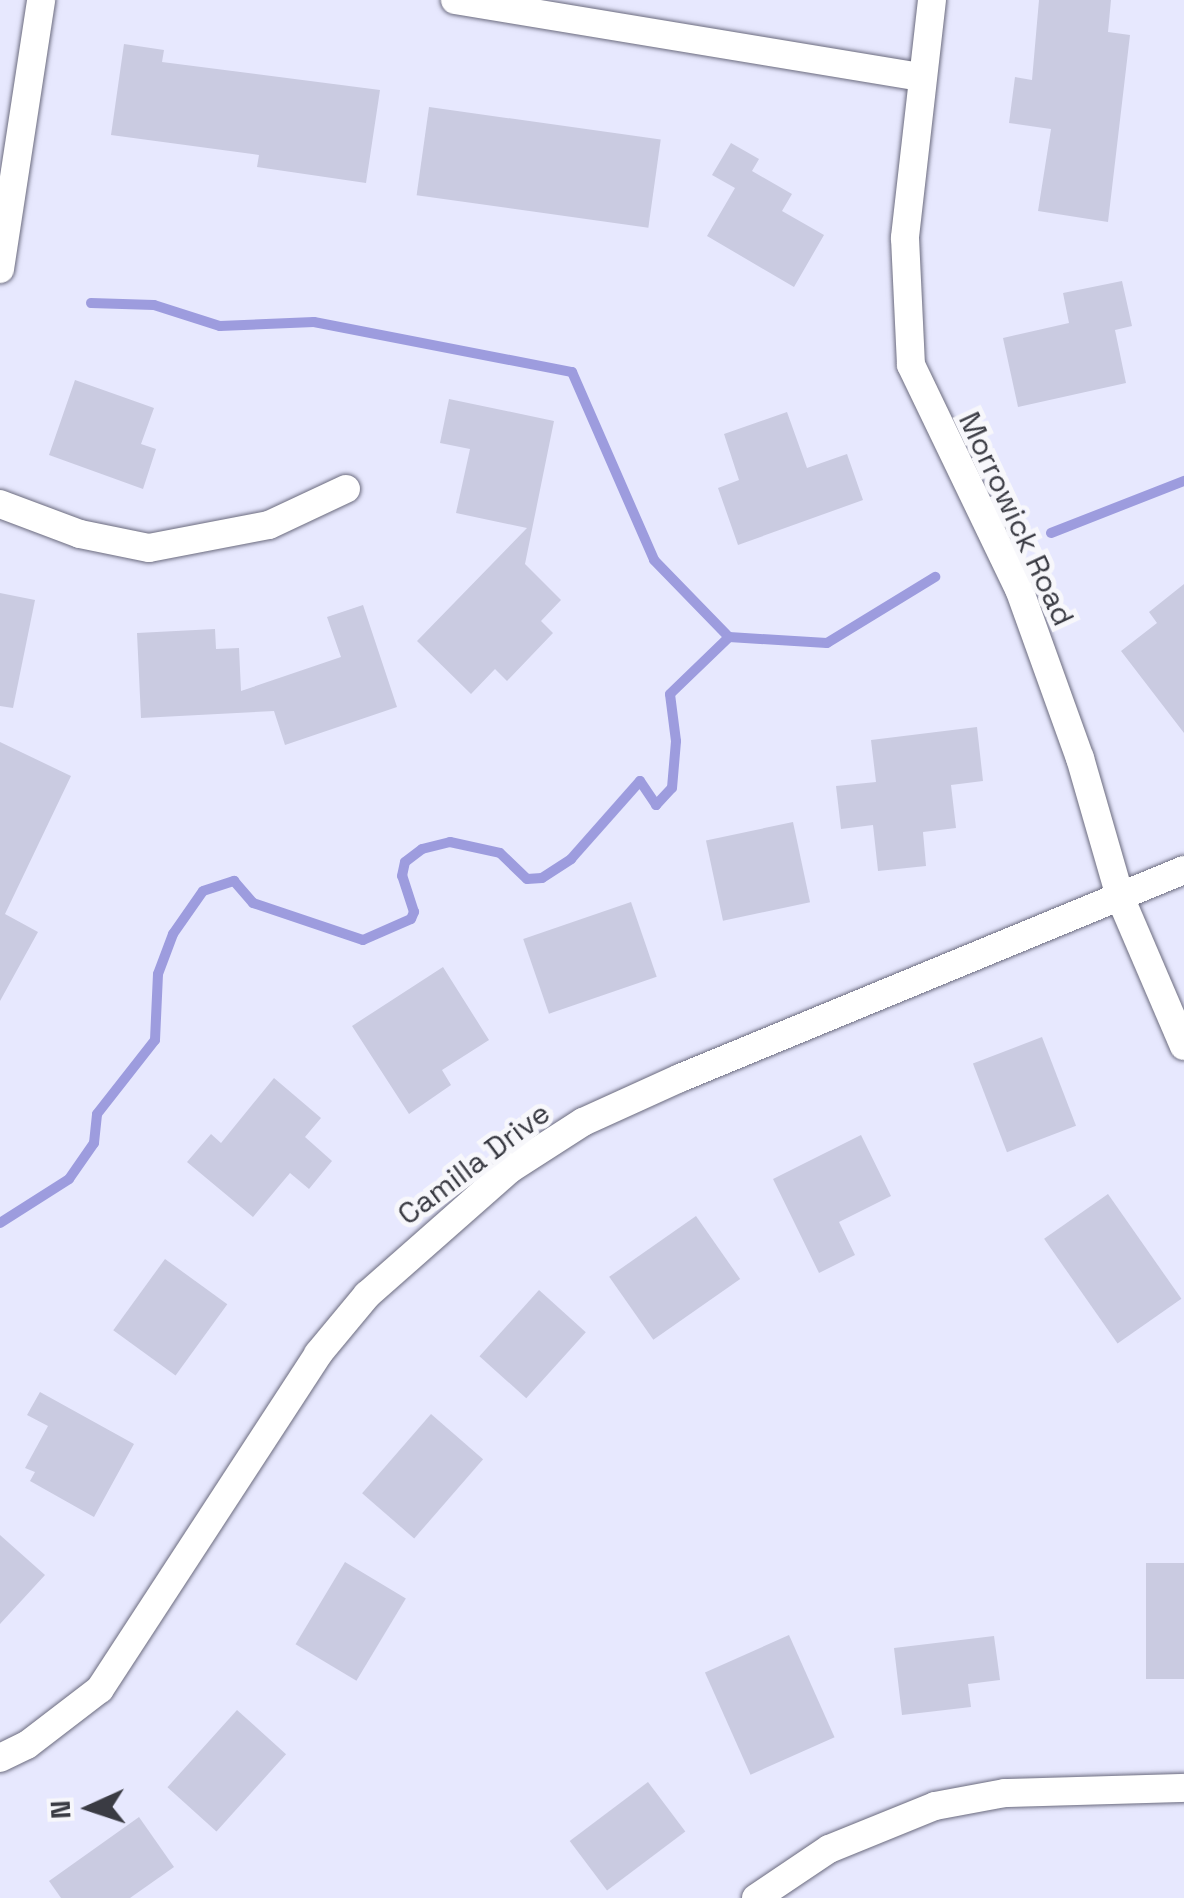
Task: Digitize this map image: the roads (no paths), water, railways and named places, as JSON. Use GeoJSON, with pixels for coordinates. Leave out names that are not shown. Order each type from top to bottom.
{"type":"FeatureCollection","features":[{"type":"Feature","properties":{"kind":"street"},"geometry":{"type":"LineString","coordinates":[[0,269],[40,0]]}},
{"type":"Feature","properties":{"kind":"street"},"geometry":{"type":"LineString","coordinates":[[456,0],[919,77]]}},
{"type":"Feature","properties":{"kind":"street","name":"Morrowick Road"},"geometry":{"type":"LineString","coordinates":[[932,0],[919,77],[905,238],[911,364],[1019,589],[1080,758],[1120,898],[1184,1046]]}},
{"type":"Feature","properties":{"kind":"street"},"geometry":{"type":"LineString","coordinates":[[0,504],[80,534],[149,548],[268,525],[346,489]]}},
{"type":"Feature","properties":{"kind":"street","name":"Camilla Drive"},"geometry":{"type":"LineString","coordinates":[[0,1758],[27,1746],[100,1688],[318,1354],[367,1295],[510,1169],[584,1122],[680,1078],[1184,870]]}},
{"type":"Feature","properties":{"kind":"street"},"geometry":{"type":"LineString","coordinates":[[756,1898],[829,1849],[935,1806],[1022,1792],[1184,1788]]}},
{"type":"Feature","properties":{"kind":"waterway"},"geometry":{"type":"LineString","coordinates":[[91,303],[154,305],[220,326],[314,322],[572,372],[654,560],[729,637],[827,643],[935,577]]}},
{"type":"Feature","properties":{"kind":"waterway"},"geometry":{"type":"LineString","coordinates":[[1051,533],[1184,481]]}},
{"type":"Feature","properties":{"kind":"waterway"},"geometry":{"type":"LineString","coordinates":[[0,1223],[69,1179],[94,1143],[97,1114],[155,1040],[158,974],[173,934],[203,891],[234,881],[253,903],[363,940],[411,919],[414,912],[402,876],[405,862],[422,849],[450,842],[500,853],[527,879],[542,878],[571,859],[640,781],[656,805],[672,788],[676,741],[670,694],[729,637]]}}]}
